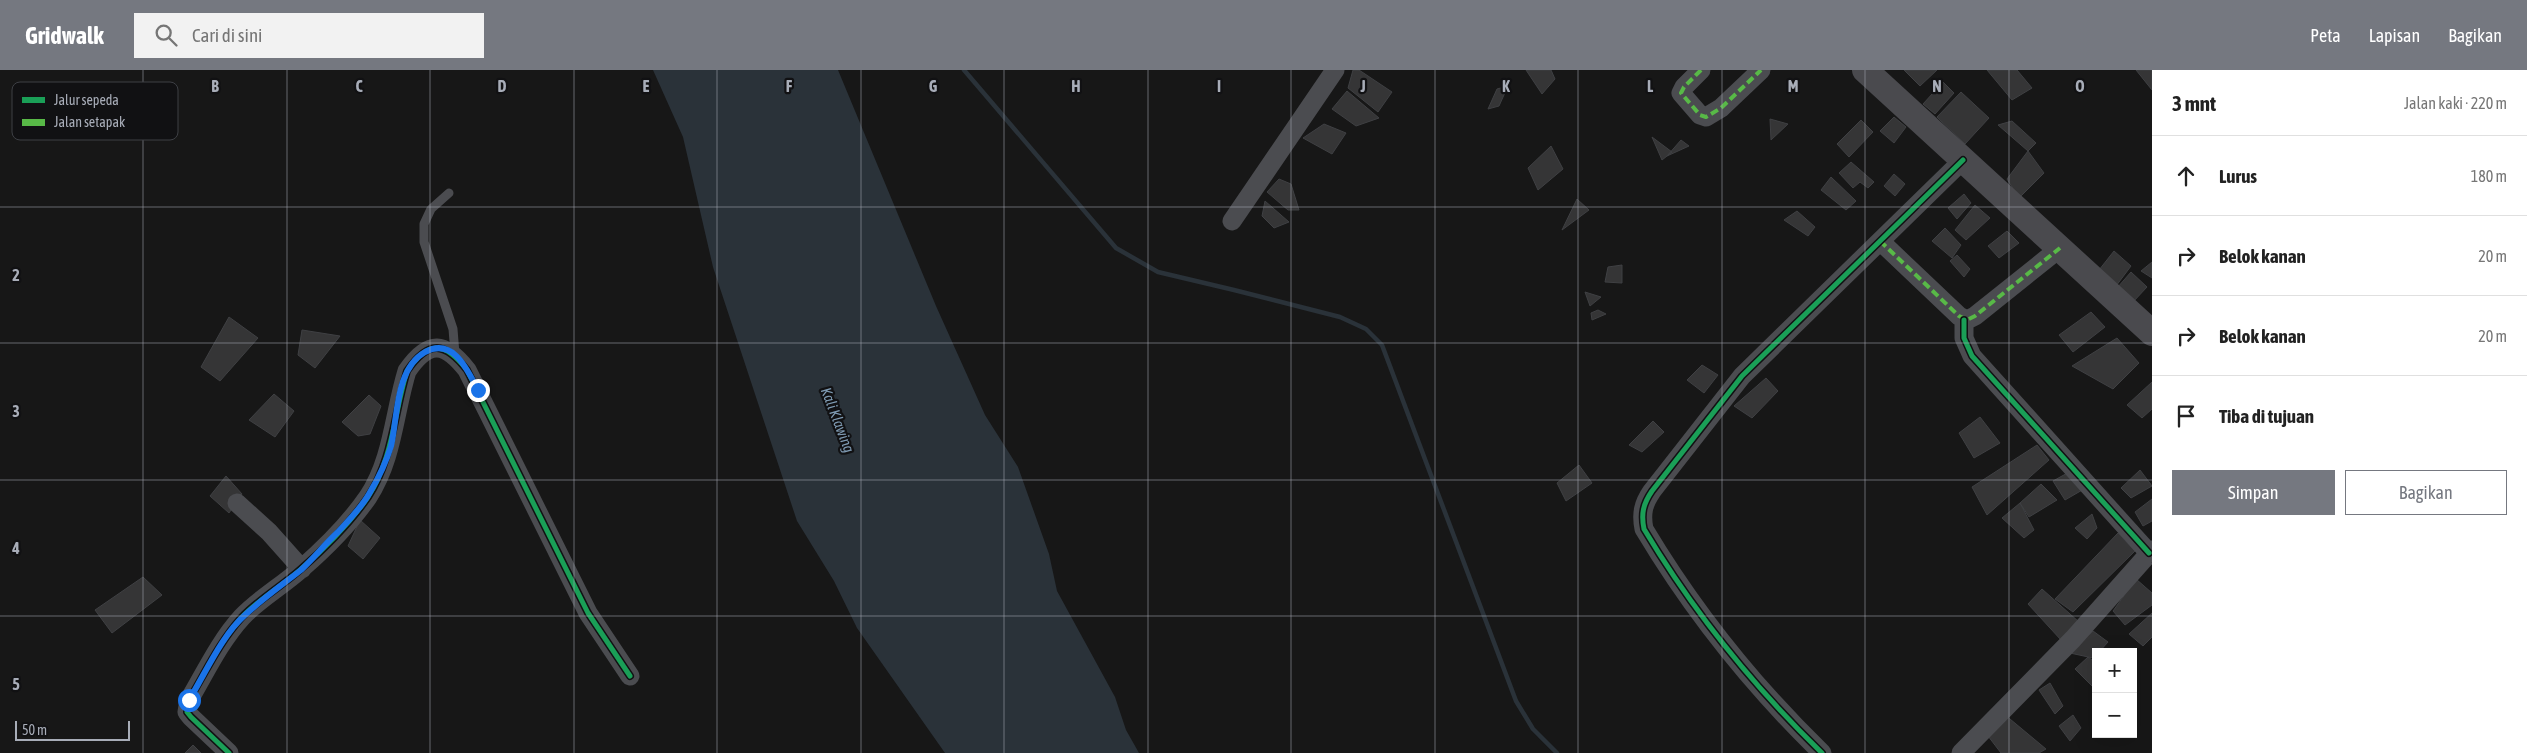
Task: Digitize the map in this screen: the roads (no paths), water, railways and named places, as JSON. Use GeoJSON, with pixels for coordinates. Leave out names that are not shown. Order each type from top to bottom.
{"type":"FeatureCollection","features":[{"type":"Feature","properties":{"kind":"street"},"geometry":{"type":"LineString","coordinates":[[1232,221],[1335,70]]}},
{"type":"Feature","properties":{"kind":"street"},"geometry":{"type":"LineString","coordinates":[[1702,70],[1684,87],[1681,93],[1700,115],[1706,117],[1721,108],[1761,70]]}},
{"type":"Feature","properties":{"kind":"street"},"geometry":{"type":"LineString","coordinates":[[1865,70],[2152,333]]}},
{"type":"Feature","properties":{"kind":"street"},"geometry":{"type":"LineString","coordinates":[[1822,753],[1759,688],[1712,627],[1654,546],[1644,529],[1642,513],[1652,491],[1742,376],[1963,160]]}},
{"type":"Feature","properties":{"kind":"street"},"geometry":{"type":"LineString","coordinates":[[1880,241],[1964,320],[1964,338],[1972,356],[2150,552],[2055,658],[1961,753]]}},
{"type":"Feature","properties":{"kind":"street"},"geometry":{"type":"LineString","coordinates":[[1964,320],[1975,316],[2060,248]]}},
{"type":"Feature","properties":{"kind":"street"},"geometry":{"type":"LineString","coordinates":[[229,753],[190,717],[187,712],[187,705],[232,629],[243,616],[302,569],[352,518],[373,488],[390,446],[407,371],[414,360],[435,348],[446,348],[455,354],[474,383],[588,613],[630,676]]}},
{"type":"Feature","properties":{"kind":"street"},"geometry":{"type":"LineString","coordinates":[[237,503],[269,532],[302,569]]}},
{"type":"Feature","properties":{"kind":"lane"},"geometry":{"type":"LineString","coordinates":[[449,193],[431,210],[424,224],[424,242],[453,329],[455,354]]}},
{"type":"Feature","properties":{"kind":"water","name":"Kali Klawing"},"geometry":{"type":"Polygon","coordinates":[[[653,70],[838,70],[936,306],[985,415],[1018,467],[1049,554],[1057,591],[1115,697],[1126,730],[1139,753],[945,753],[857,628],[834,581],[797,521],[713,267],[683,137],[653,70]]]}},
{"type":"Feature","properties":{"kind":"waterway"},"geometry":{"type":"LineString","coordinates":[[964,70],[1116,248],[1158,272],[1340,317],[1366,329],[1382,345],[1516,701],[1533,729],[1557,753]]}}]}
